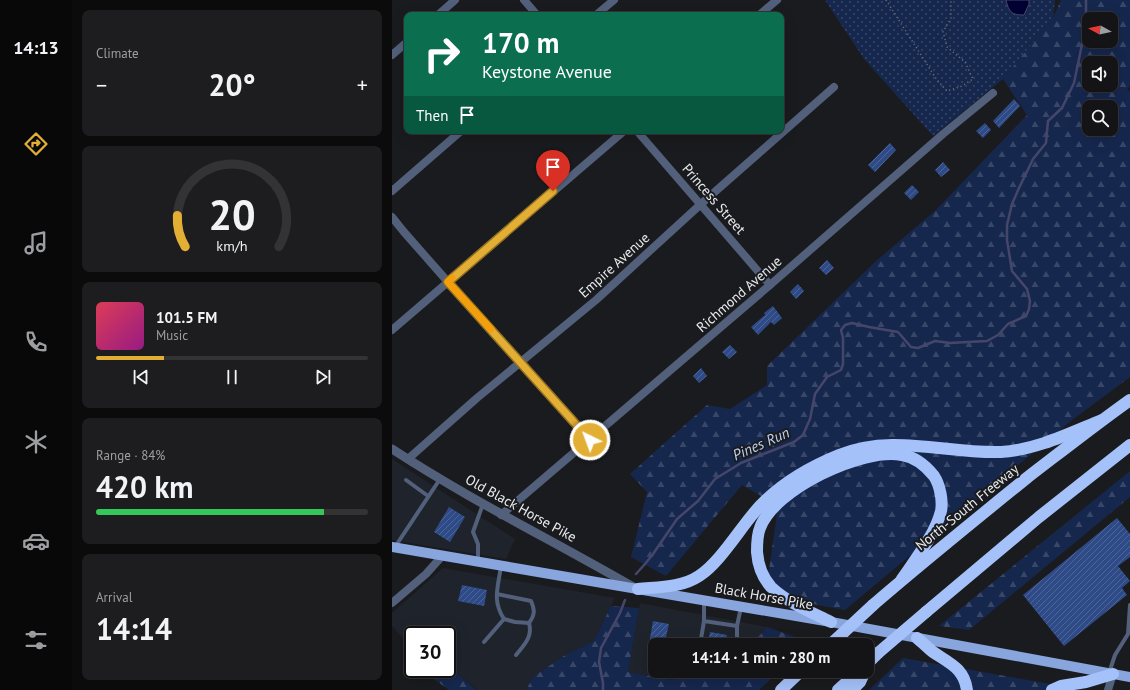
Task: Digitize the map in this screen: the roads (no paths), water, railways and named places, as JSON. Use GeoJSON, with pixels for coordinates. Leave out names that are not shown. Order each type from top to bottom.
{"type":"FeatureCollection","features":[{"type":"Feature","properties":{"kind":"highway","name":"North-South Freeway"},"geometry":{"type":"LineString","coordinates":[[838,638],[902,579],[992,506],[1130,400]]}},
{"type":"Feature","properties":{"kind":"highway"},"geometry":{"type":"LineString","coordinates":[[638,589],[671,586],[685,583],[699,576],[713,564],[754,513],[775,492],[817,465],[841,454],[866,448],[894,444],[924,445],[984,452],[1017,450],[1062,436],[1102,420]]}},
{"type":"Feature","properties":{"kind":"highway"},"geometry":{"type":"LineString","coordinates":[[874,659],[926,612],[1039,517],[1130,445]]}},
{"type":"Feature","properties":{"kind":"highway"},"geometry":{"type":"LineString","coordinates":[[832,622],[785,599],[771,587],[762,575],[757,561],[757,543],[760,527],[768,514],[781,500],[803,484],[833,468],[860,458],[883,454],[903,455],[913,459],[929,470],[936,479],[940,490],[942,509],[938,524],[902,579]]}},
{"type":"Feature","properties":{"kind":"highway"},"geometry":{"type":"LineString","coordinates":[[917,638],[959,671],[966,681],[967,690]]}},
{"type":"Feature","properties":{"kind":"highway"},"geometry":{"type":"LineString","coordinates":[[1052,690],[1061,686],[1086,682],[1111,674]]}},
{"type":"Feature","properties":{"kind":"highway"},"geometry":{"type":"LineString","coordinates":[[781,690],[794,678]]}},
{"type":"Feature","properties":{"kind":"highway"},"geometry":{"type":"LineString","coordinates":[[838,690],[851,678]]}},
{"type":"Feature","properties":{"kind":"highway"},"geometry":{"type":"LineString","coordinates":[[852,690],[862,678]]}},
{"type":"Feature","properties":{"kind":"main road","name":"Black Horse Pike"},"geometry":{"type":"LineString","coordinates":[[393,547],[832,622],[1130,677]]}},
{"type":"Feature","properties":{"kind":"street"},"geometry":{"type":"LineString","coordinates":[[441,12],[455,0]]}},
{"type":"Feature","properties":{"kind":"street"},"geometry":{"type":"LineString","coordinates":[[524,0],[534,12]]}},
{"type":"Feature","properties":{"kind":"street"},"geometry":{"type":"LineString","coordinates":[[600,12],[614,0]]}},
{"type":"Feature","properties":{"kind":"street"},"geometry":{"type":"LineString","coordinates":[[763,12],[777,0]]}},
{"type":"Feature","properties":{"kind":"street"},"geometry":{"type":"LineString","coordinates":[[392,55],[404,45]]}},
{"type":"Feature","properties":{"kind":"street","name":"Empire Avenue"},"geometry":{"type":"LineString","coordinates":[[784,131],[834,87]]}},
{"type":"Feature","properties":{"kind":"street","name":"Richmond Avenue"},"geometry":{"type":"LineString","coordinates":[[502,515],[943,134],[993,93]]}},
{"type":"Feature","properties":{"kind":"street"},"geometry":{"type":"LineString","coordinates":[[392,191],[458,134]]}},
{"type":"Feature","properties":{"kind":"street"},"geometry":{"type":"LineString","coordinates":[[392,330],[621,134]]}},
{"type":"Feature","properties":{"kind":"street","name":"Princess Street"},"geometry":{"type":"LineString","coordinates":[[640,134],[770,285]]}},
{"type":"Feature","properties":{"kind":"street","name":"Empire Avenue"},"geometry":{"type":"LineString","coordinates":[[408,459],[476,398],[596,300],[781,134]]}},
{"type":"Feature","properties":{"kind":"street"},"geometry":{"type":"LineString","coordinates":[[392,216],[404,232],[448,282],[590,440]]}},
{"type":"Feature","properties":{"kind":"street","name":"Old Black Horse Pike"},"geometry":{"type":"LineString","coordinates":[[392,449],[502,515],[638,589]]}},
{"type":"Feature","properties":{"kind":"street"},"geometry":{"type":"LineString","coordinates":[[392,603],[426,574],[443,555]]}},
{"type":"Feature","properties":{"kind":"street"},"geometry":{"type":"LineString","coordinates":[[1108,690],[1111,674]]}},
{"type":"Feature","properties":{"kind":"lane"},"geometry":{"type":"LineString","coordinates":[[393,547],[440,479]]}},
{"type":"Feature","properties":{"kind":"lane"},"geometry":{"type":"LineString","coordinates":[[406,480],[428,496]]}},
{"type":"Feature","properties":{"kind":"lane"},"geometry":{"type":"LineString","coordinates":[[478,561],[478,544],[473,532],[483,503]]}},
{"type":"Feature","properties":{"kind":"lane"},"geometry":{"type":"LineString","coordinates":[[501,565],[496,601],[499,612],[504,619],[530,624]]}},
{"type":"Feature","properties":{"kind":"lane"},"geometry":{"type":"LineString","coordinates":[[497,594],[531,601],[535,608],[534,617],[530,624],[531,630],[528,640],[516,655]]}},
{"type":"Feature","properties":{"kind":"lane"},"geometry":{"type":"LineString","coordinates":[[701,638],[704,621],[704,600]]}},
{"type":"Feature","properties":{"kind":"lane"},"geometry":{"type":"LineString","coordinates":[[1111,674],[1116,655],[1128,634],[1130,605]]}},
{"type":"Feature","properties":{"kind":"lane"},"geometry":{"type":"LineString","coordinates":[[737,638],[737,626],[741,607]]}},
{"type":"Feature","properties":{"kind":"lane"},"geometry":{"type":"LineString","coordinates":[[484,642],[504,619]]}},
{"type":"Feature","properties":{"kind":"lane"},"geometry":{"type":"LineString","coordinates":[[704,621],[737,626]]}},
{"type":"Feature","properties":{"kind":"waterway","name":"Pines Run"},"geometry":{"type":"LineString","coordinates":[[636,574],[653,554],[677,519],[698,501],[715,479],[741,463],[794,442],[803,435],[810,419],[815,394],[827,377],[841,370],[843,364],[843,338],[841,330],[845,325],[852,323],[898,332],[911,347],[918,348],[935,341],[950,343],[987,341],[998,335],[1008,324],[1026,316],[1030,301],[1027,289],[1012,271],[1007,240],[1007,225],[1012,204],[1019,188],[1033,159],[1046,143],[1048,121],[1062,108],[1074,83],[1086,25],[1086,0]]}},
{"type":"Feature","properties":{"kind":"waterway","name":"Pines Run"},"geometry":{"type":"LineString","coordinates":[[603,690],[599,662],[601,648],[620,613],[625,600]]}}]}
